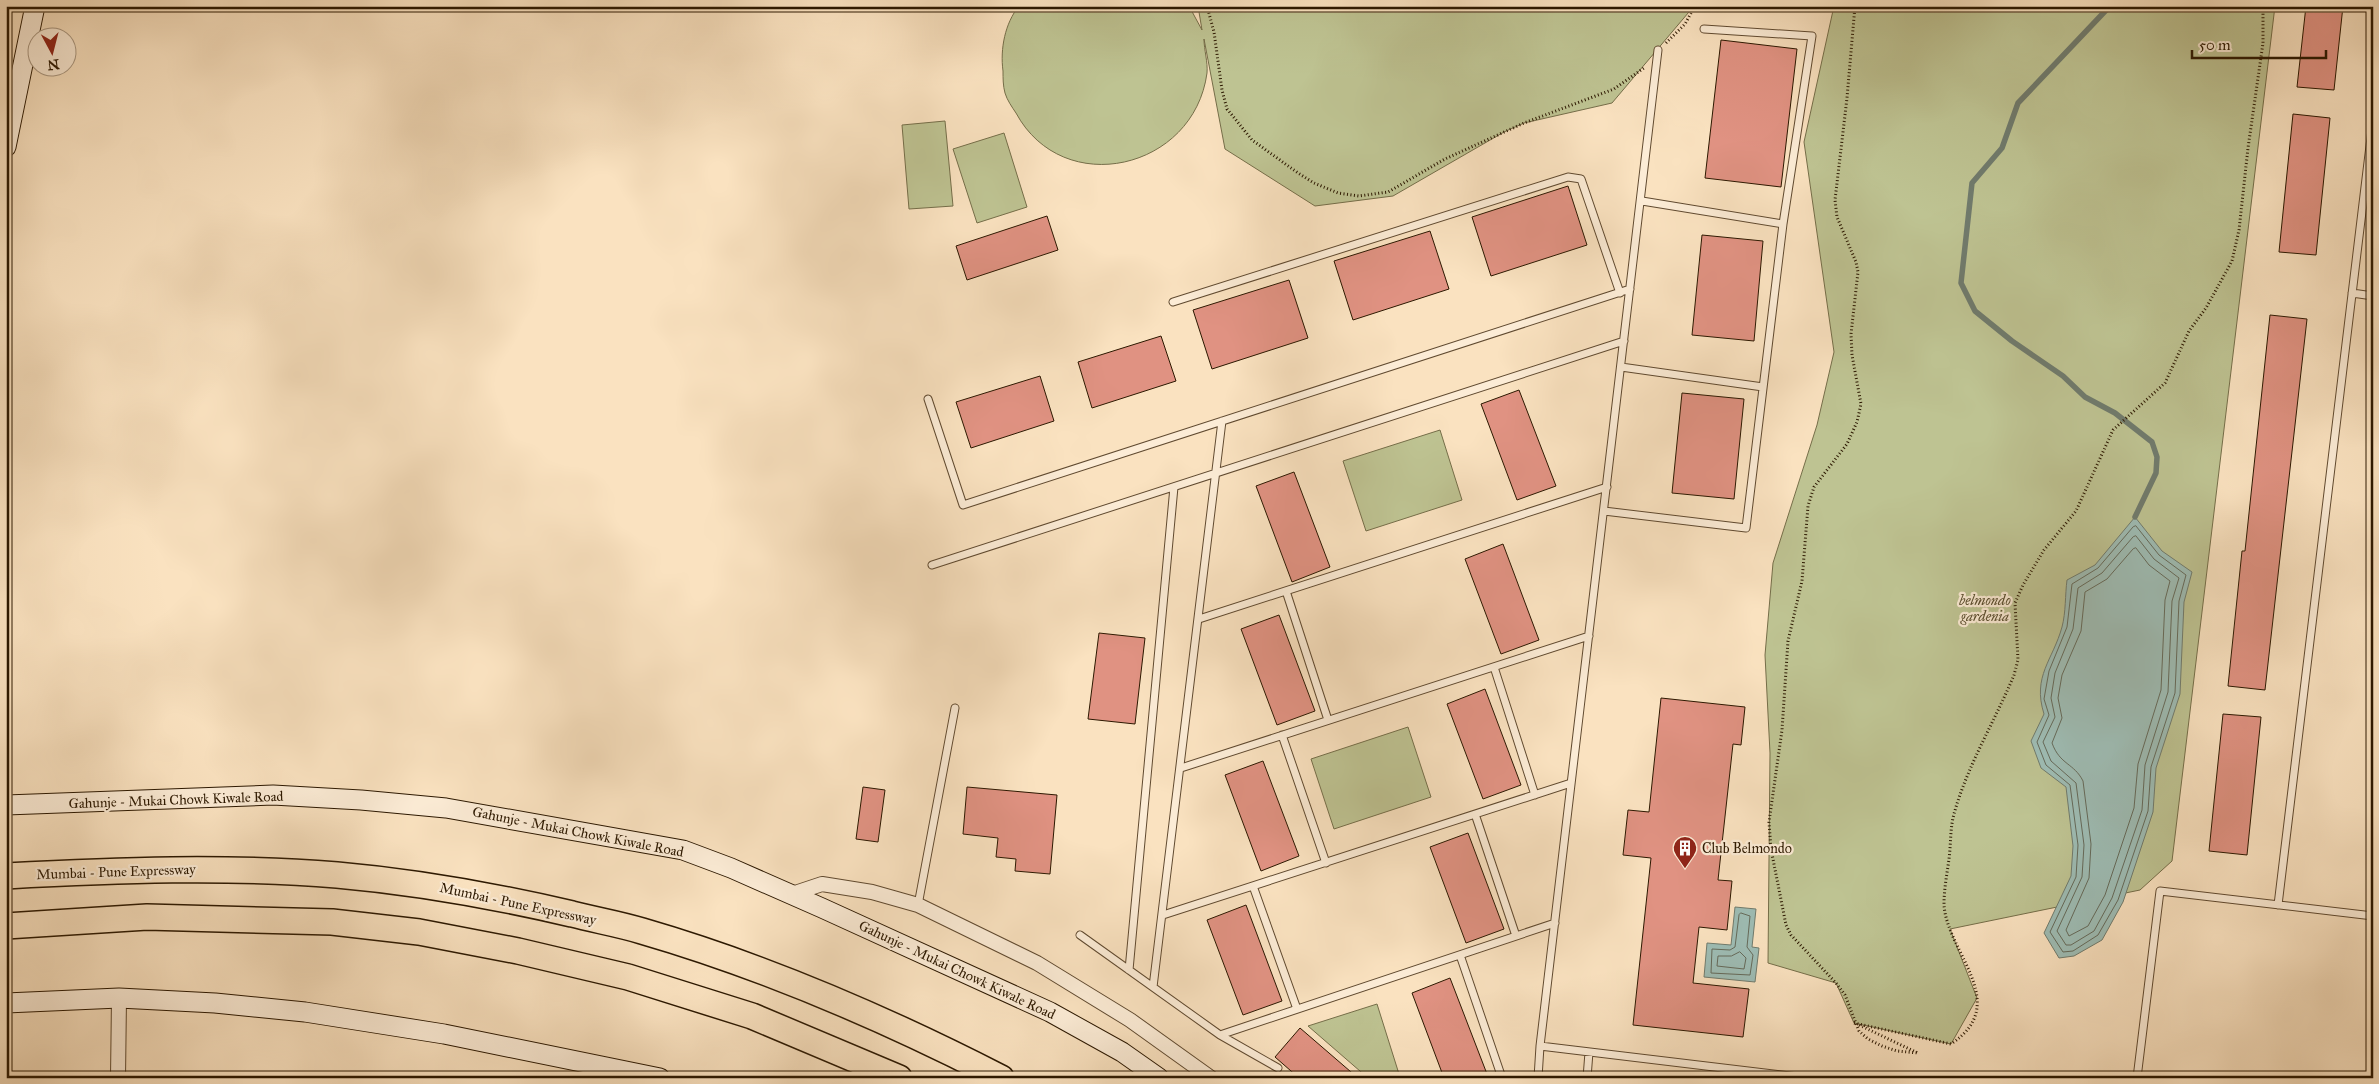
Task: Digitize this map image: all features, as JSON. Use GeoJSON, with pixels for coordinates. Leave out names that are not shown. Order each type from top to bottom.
{"type":"FeatureCollection","features":[{"type":"Feature","properties":{"kind":"highway","name":"Mumbai - Pune Expressway"},"geometry":{"type":"LineString","coordinates":[[6,876],[160,869],[337,875],[437,887],[534,906],[641,930],[770,974],[930,1042],[1001,1078]]}},
{"type":"Feature","properties":{"kind":"highway"},"geometry":{"type":"LineString","coordinates":[[6,926],[63,920],[157,917],[332,922],[419,932],[518,951],[628,977],[752,1016],[900,1078]]}},
{"type":"Feature","properties":{"kind":"street"},"geometry":{"type":"LineString","coordinates":[[6,147],[35,6]]}},
{"type":"Feature","properties":{"kind":"street","name":"Gahunje - Mukai Chowk Kiwale Road"},"geometry":{"type":"LineString","coordinates":[[6,805],[273,795],[362,800],[446,808],[683,850],[792,894],[1050,1012],[1122,1052],[1159,1078]]}},
{"type":"Feature","properties":{"kind":"street"},"geometry":{"type":"LineString","coordinates":[[792,894],[822,884],[872,892],[918,905],[1036,963],[1130,1020],[1211,1078]]}},
{"type":"Feature","properties":{"kind":"street"},"geometry":{"type":"LineString","coordinates":[[118,1078],[119,998]]}},
{"type":"Feature","properties":{"kind":"street"},"geometry":{"type":"LineString","coordinates":[[6,1003],[119,998],[215,1003],[305,1012],[444,1034],[660,1078]]}},
{"type":"Feature","properties":{"kind":"lane"},"geometry":{"type":"LineString","coordinates":[[1604,511],[1746,528],[1783,224],[1812,36],[1704,28]]}},
{"type":"Feature","properties":{"kind":"lane"},"geometry":{"type":"LineString","coordinates":[[1538,1078],[1540,1046],[1642,201],[1658,50]]}},
{"type":"Feature","properties":{"kind":"lane"},"geometry":{"type":"LineString","coordinates":[[2278,905],[2373,121]]}},
{"type":"Feature","properties":{"kind":"lane"},"geometry":{"type":"LineString","coordinates":[[1173,302],[1568,177],[1581,179],[1620,293]]}},
{"type":"Feature","properties":{"kind":"lane"},"geometry":{"type":"LineString","coordinates":[[1642,201],[1783,224]]}},
{"type":"Feature","properties":{"kind":"lane"},"geometry":{"type":"LineString","coordinates":[[928,399],[963,505],[1630,289]]}},
{"type":"Feature","properties":{"kind":"lane"},"geometry":{"type":"LineString","coordinates":[[2352,293],[2373,296]]}},
{"type":"Feature","properties":{"kind":"lane"},"geometry":{"type":"LineString","coordinates":[[932,565],[1624,342]]}},
{"type":"Feature","properties":{"kind":"lane"},"geometry":{"type":"LineString","coordinates":[[1621,367],[1763,387]]}},
{"type":"Feature","properties":{"kind":"lane"},"geometry":{"type":"LineString","coordinates":[[1153,987],[1222,421]]}},
{"type":"Feature","properties":{"kind":"lane"},"geometry":{"type":"LineString","coordinates":[[1129,970],[1174,487]]}},
{"type":"Feature","properties":{"kind":"lane"},"geometry":{"type":"LineString","coordinates":[[1199,619],[1607,487]]}},
{"type":"Feature","properties":{"kind":"lane"},"geometry":{"type":"LineString","coordinates":[[1286,591],[1328,720]]}},
{"type":"Feature","properties":{"kind":"lane"},"geometry":{"type":"LineString","coordinates":[[1181,768],[1589,636]]}},
{"type":"Feature","properties":{"kind":"lane"},"geometry":{"type":"LineString","coordinates":[[1494,666],[1535,795]]}},
{"type":"Feature","properties":{"kind":"lane"},"geometry":{"type":"LineString","coordinates":[[918,905],[955,708]]}},
{"type":"Feature","properties":{"kind":"lane"},"geometry":{"type":"LineString","coordinates":[[1282,735],[1326,863]]}},
{"type":"Feature","properties":{"kind":"lane"},"geometry":{"type":"LineString","coordinates":[[1163,915],[1571,783]]}},
{"type":"Feature","properties":{"kind":"lane"},"geometry":{"type":"LineString","coordinates":[[1474,814],[1516,936]]}},
{"type":"Feature","properties":{"kind":"lane"},"geometry":{"type":"LineString","coordinates":[[1253,886],[1297,1009]]}},
{"type":"Feature","properties":{"kind":"lane"},"geometry":{"type":"LineString","coordinates":[[2137,1078],[2160,891],[2373,916]]}},
{"type":"Feature","properties":{"kind":"lane"},"geometry":{"type":"LineString","coordinates":[[1220,1035],[1555,924]]}},
{"type":"Feature","properties":{"kind":"lane"},"geometry":{"type":"LineString","coordinates":[[1080,935],[1220,1035],[1278,1068]]}},
{"type":"Feature","properties":{"kind":"lane"},"geometry":{"type":"LineString","coordinates":[[1460,954],[1502,1078]]}},
{"type":"Feature","properties":{"kind":"lane"},"geometry":{"type":"LineString","coordinates":[[1540,1046],[1806,1078]]}},
{"type":"Feature","properties":{"kind":"lane"},"geometry":{"type":"LineString","coordinates":[[1588,1078],[1589,1052]]}},
{"type":"Feature","properties":{"kind":"path"},"geometry":{"type":"LineString","coordinates":[[882,6],[889,9],[921,6]]}},
{"type":"Feature","properties":{"kind":"path"},"geometry":{"type":"LineString","coordinates":[[1207,6],[1214,32],[1222,90],[1228,109],[1236,120],[1252,140],[1270,155],[1306,178],[1338,193],[1359,196],[1388,192],[1445,159],[1524,123],[1614,89],[1644,69],[1658,50],[1685,24],[1695,6]]}},
{"type":"Feature","properties":{"kind":"path"},"geometry":{"type":"LineString","coordinates":[[1854,1023],[1918,1053],[1897,1051],[1882,1046],[1868,1039],[1859,1031],[1854,1023],[1840,989],[1791,935],[1786,925],[1771,849],[1770,822],[1782,730],[1788,641],[1802,581],[1808,506],[1814,487],[1847,444],[1857,422],[1861,404],[1852,355],[1851,334],[1858,272],[1856,262],[1837,217],[1835,200],[1855,6]]}},
{"type":"Feature","properties":{"kind":"path"},"geometry":{"type":"LineString","coordinates":[[1854,1023],[1951,1044],[1963,1036],[1971,1025],[1977,998],[1974,981],[1950,928],[1944,906],[1954,815],[1966,782],[2014,675],[2018,660],[2015,604],[2022,585],[2044,550],[2076,512],[2113,430],[2138,405],[2165,383],[2189,331],[2214,295],[2232,261],[2239,230],[2248,148],[2264,43],[2263,6]]}},
{"type":"Feature","properties":{"kind":"green space"},"geometry":{"type":"Polygon","coordinates":[[[1019,6],[1189,6],[1202,30],[1198,6],[1694,6],[1612,103],[1524,123],[1504,132],[1393,196],[1315,206],[1225,149],[1204,39],[1207,73],[1197,106],[1178,132],[1153,151],[1124,162],[1094,164],[1064,157],[1037,140],[1011,106],[1004,88],[1003,45],[1010,20],[1019,6]]]}},
{"type":"Feature","properties":{"kind":"green space","name":"belmondo gardenia"},"geometry":{"type":"Polygon","coordinates":[[[1834,6],[2275,6],[2172,861],[2140,890],[1950,929],[1977,998],[1951,1044],[1854,1023],[1836,983],[1768,963],[1770,753],[1765,655],[1773,563],[1817,425],[1834,352],[1804,142],[1834,6]]]}},
{"type":"Feature","properties":{"kind":"green space"},"geometry":{"type":"Polygon","coordinates":[[[945,121],[953,206],[909,209],[902,125],[945,121]]]}},
{"type":"Feature","properties":{"kind":"green space"},"geometry":{"type":"Polygon","coordinates":[[[1004,133],[1027,207],[977,223],[953,149],[1004,133]]]}},
{"type":"Feature","properties":{"kind":"green space"},"geometry":{"type":"Polygon","coordinates":[[[1440,430],[1462,500],[1366,531],[1343,461],[1440,430]]]}},
{"type":"Feature","properties":{"kind":"green space"},"geometry":{"type":"Polygon","coordinates":[[[1408,727],[1431,797],[1334,829],[1311,759],[1408,727]]]}},
{"type":"Feature","properties":{"kind":"green space"},"geometry":{"type":"Polygon","coordinates":[[[1377,1004],[1399,1074],[1388,1078],[1368,1078],[1308,1026],[1377,1004]]]}},
{"type":"Feature","properties":{"kind":"water"},"geometry":{"type":"Polygon","coordinates":[[[2135,517],[2162,551],[2192,572],[2184,602],[2180,694],[2156,768],[2153,812],[2123,902],[2102,940],[2074,956],[2059,958],[2044,933],[2071,876],[2073,846],[2066,787],[2041,768],[2031,741],[2044,714],[2040,689],[2045,669],[2062,627],[2067,580],[2095,565],[2135,517]]]}},
{"type":"Feature","properties":{"kind":"water"},"geometry":{"type":"Polygon","coordinates":[[[1735,907],[1756,909],[1752,947],[1759,948],[1755,982],[1704,977],[1707,943],[1731,945],[1735,907]]]}},
{"type":"Feature","properties":{"kind":"building"},"geometry":{"type":"Polygon","coordinates":[[[2306,6],[2343,6],[2334,90],[2297,87],[2306,6]]]}},
{"type":"Feature","properties":{"kind":"building"},"geometry":{"type":"Polygon","coordinates":[[[1721,40],[1797,49],[1781,187],[1705,178],[1721,40]]]}},
{"type":"Feature","properties":{"kind":"building"},"geometry":{"type":"Polygon","coordinates":[[[2293,114],[2330,118],[2316,255],[2279,252],[2293,114]]]}},
{"type":"Feature","properties":{"kind":"building"},"geometry":{"type":"Polygon","coordinates":[[[1568,186],[1587,245],[1491,276],[1472,217],[1568,186]]]}},
{"type":"Feature","properties":{"kind":"building"},"geometry":{"type":"Polygon","coordinates":[[[1047,216],[1058,250],[967,280],[956,246],[1047,216]]]}},
{"type":"Feature","properties":{"kind":"building"},"geometry":{"type":"Polygon","coordinates":[[[1430,231],[1449,289],[1353,320],[1334,261],[1430,231]]]}},
{"type":"Feature","properties":{"kind":"building"},"geometry":{"type":"Polygon","coordinates":[[[1702,235],[1763,241],[1754,341],[1692,335],[1702,235]]]}},
{"type":"Feature","properties":{"kind":"building"},"geometry":{"type":"Polygon","coordinates":[[[1289,280],[1308,338],[1212,369],[1193,310],[1289,280]]]}},
{"type":"Feature","properties":{"kind":"building"},"geometry":{"type":"Polygon","coordinates":[[[2270,315],[2307,319],[2265,690],[2228,686],[2242,551],[2245,551],[2270,315]]]}},
{"type":"Feature","properties":{"kind":"building"},"geometry":{"type":"Polygon","coordinates":[[[1161,336],[1176,381],[1092,408],[1078,362],[1161,336]]]}},
{"type":"Feature","properties":{"kind":"building"},"geometry":{"type":"Polygon","coordinates":[[[1040,376],[1054,421],[971,448],[956,402],[1040,376]]]}},
{"type":"Feature","properties":{"kind":"building"},"geometry":{"type":"Polygon","coordinates":[[[1519,390],[1556,486],[1517,500],[1481,404],[1519,390]]]}},
{"type":"Feature","properties":{"kind":"building"},"geometry":{"type":"Polygon","coordinates":[[[1682,393],[1744,399],[1734,499],[1672,493],[1682,393]]]}},
{"type":"Feature","properties":{"kind":"building"},"geometry":{"type":"Polygon","coordinates":[[[1294,472],[1330,567],[1292,582],[1256,486],[1294,472]]]}},
{"type":"Feature","properties":{"kind":"building"},"geometry":{"type":"Polygon","coordinates":[[[1503,544],[1539,640],[1501,654],[1465,559],[1503,544]]]}},
{"type":"Feature","properties":{"kind":"building"},"geometry":{"type":"Polygon","coordinates":[[[1279,615],[1315,711],[1277,725],[1241,629],[1279,615]]]}},
{"type":"Feature","properties":{"kind":"building"},"geometry":{"type":"Polygon","coordinates":[[[1099,633],[1145,638],[1135,724],[1088,719],[1099,633]]]}},
{"type":"Feature","properties":{"kind":"building"},"geometry":{"type":"Polygon","coordinates":[[[1485,689],[1521,785],[1483,799],[1447,704],[1485,689]]]}},
{"type":"Feature","properties":{"kind":"building","name":"Club Belmondo"},"geometry":{"type":"Polygon","coordinates":[[[1661,698],[1745,707],[1741,745],[1733,744],[1718,880],[1732,881],[1727,930],[1699,927],[1693,983],[1749,989],[1743,1037],[1633,1025],[1651,858],[1623,855],[1628,810],[1649,812],[1661,698]]]}},
{"type":"Feature","properties":{"kind":"building"},"geometry":{"type":"Polygon","coordinates":[[[2223,714],[2261,717],[2247,855],[2209,851],[2223,714]]]}},
{"type":"Feature","properties":{"kind":"building"},"geometry":{"type":"Polygon","coordinates":[[[1263,761],[1299,856],[1261,871],[1225,775],[1263,761]]]}},
{"type":"Feature","properties":{"kind":"building"},"geometry":{"type":"Polygon","coordinates":[[[863,787],[885,790],[878,842],[856,839],[863,787]]]}},
{"type":"Feature","properties":{"kind":"building"},"geometry":{"type":"Polygon","coordinates":[[[967,787],[1057,795],[1050,874],[1015,871],[1016,859],[996,857],[998,838],[963,834],[967,787]]]}},
{"type":"Feature","properties":{"kind":"building"},"geometry":{"type":"Polygon","coordinates":[[[1468,833],[1504,929],[1466,943],[1430,847],[1468,833]]]}},
{"type":"Feature","properties":{"kind":"building"},"geometry":{"type":"Polygon","coordinates":[[[1246,905],[1282,1001],[1243,1015],[1207,920],[1246,905]]]}},
{"type":"Feature","properties":{"kind":"building"},"geometry":{"type":"Polygon","coordinates":[[[1450,978],[1487,1074],[1477,1078],[1444,1078],[1412,993],[1450,978]]]}},
{"type":"Feature","properties":{"kind":"building"},"geometry":{"type":"Polygon","coordinates":[[[1300,1028],[1358,1078],[1299,1078],[1275,1057],[1300,1028]]]}},
{"type":"Feature","properties":{"kind":"waterway"},"geometry":{"type":"LineString","coordinates":[[2110,6],[2018,103],[2002,148],[1972,183],[1961,283],[1975,311],[2012,341],[2063,376],[2085,397],[2115,413],[2152,442],[2157,457],[2156,473],[2135,517]]}},
{"type":"Feature","properties":{"kind":"place","name":"Club Belmondo"},"geometry":{"type":"Point","coordinates":[1685,869]}}]}
